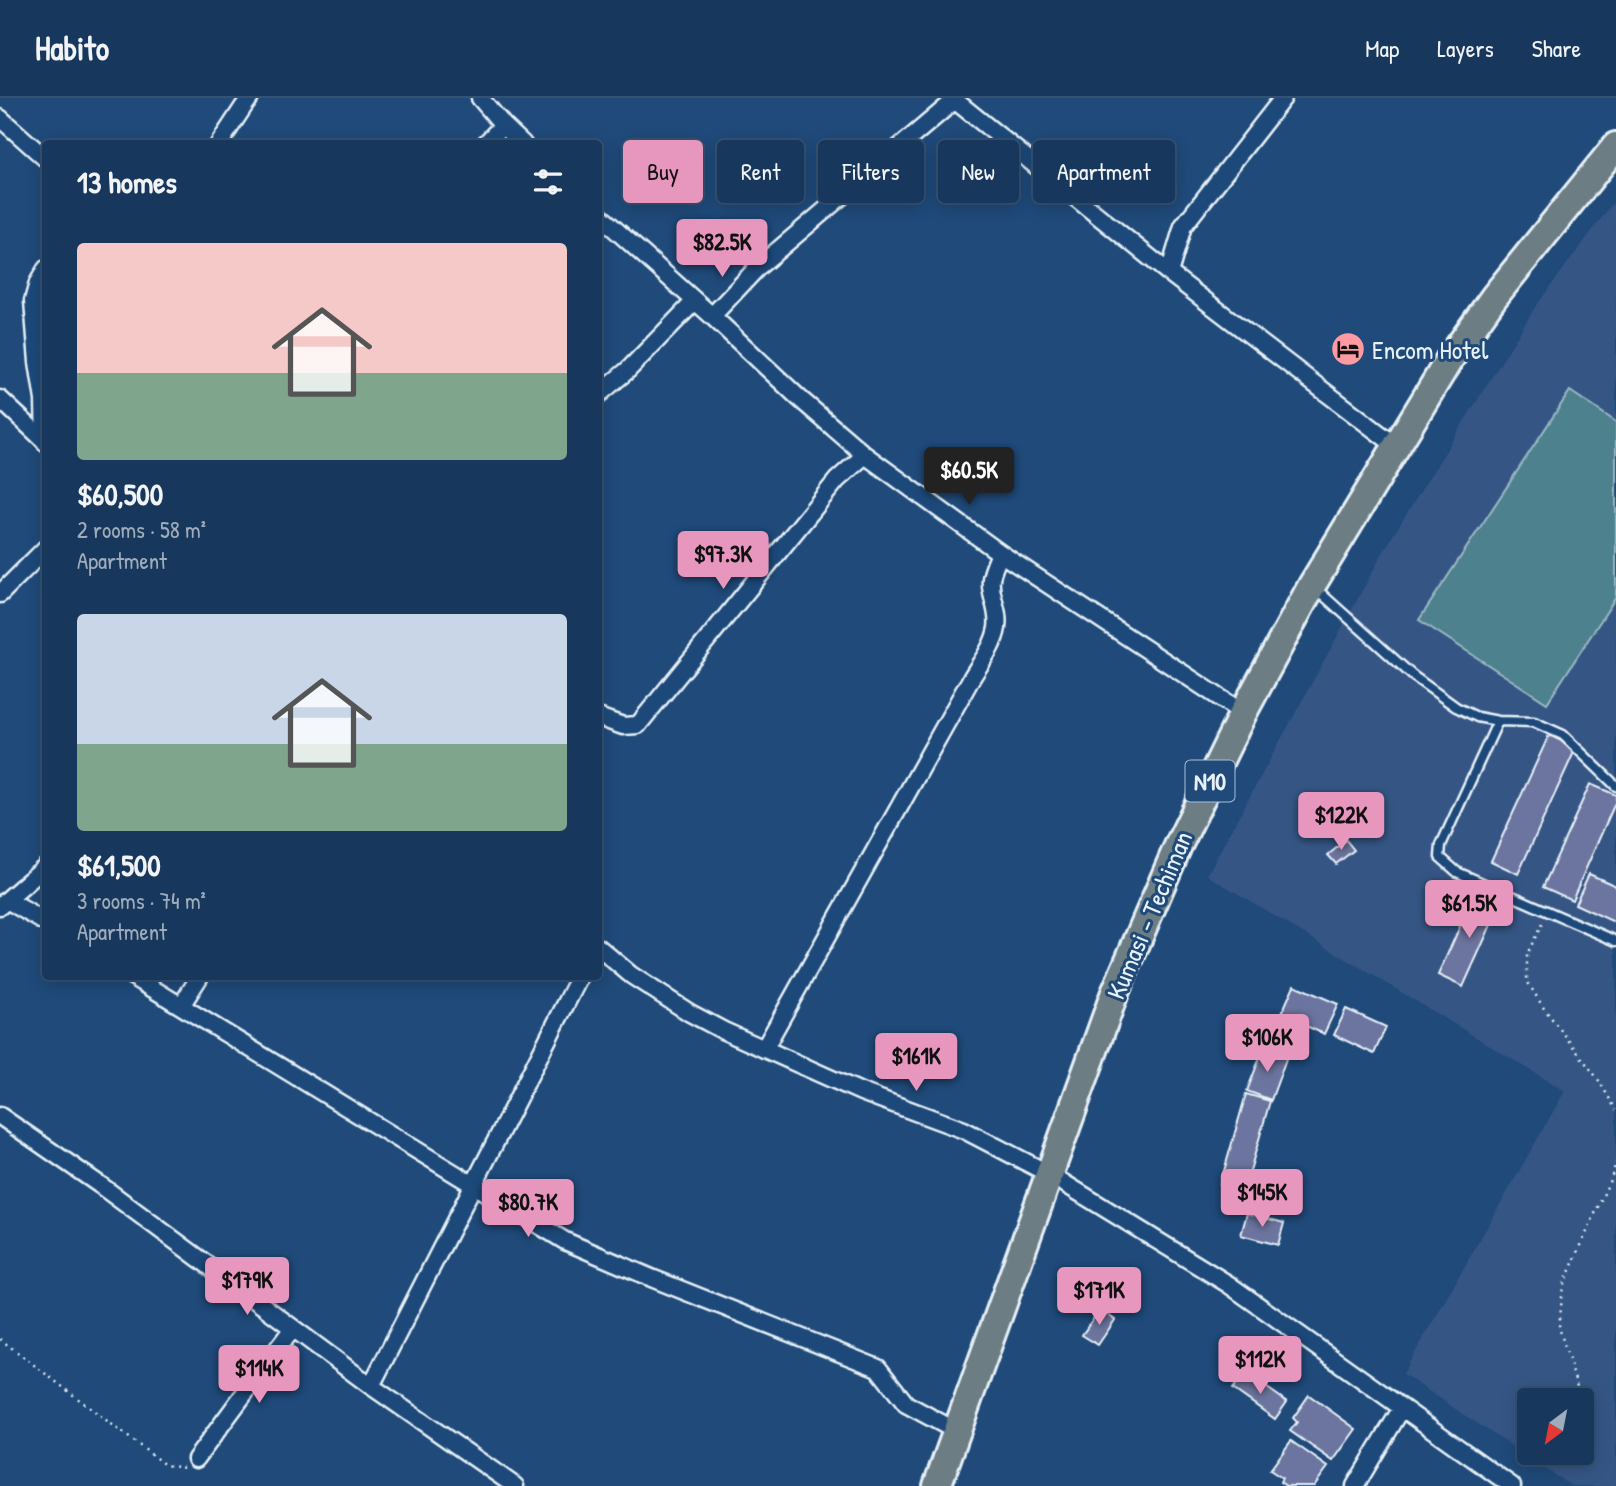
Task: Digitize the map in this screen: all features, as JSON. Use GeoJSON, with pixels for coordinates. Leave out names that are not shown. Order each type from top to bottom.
{"type":"FeatureCollection","features":[{"type":"Feature","properties":{"kind":"highway","name":"Kumasi - Techiman"},"geometry":{"type":"LineString","coordinates":[[937,1486],[1119,983],[1178,846],[1243,713],[1312,584],[1449,360],[1493,297],[1615,147]]}},
{"type":"Feature","properties":{"kind":"street"},"geometry":{"type":"LineString","coordinates":[[480,98],[519,140]]}},
{"type":"Feature","properties":{"kind":"street"},"geometry":{"type":"LineString","coordinates":[[1169,273],[1184,226],[1283,98]]}},
{"type":"Feature","properties":{"kind":"street"},"geometry":{"type":"LineString","coordinates":[[712,316],[758,267],[954,99],[1169,273],[1396,446]]}},
{"type":"Feature","properties":{"kind":"street"},"geometry":{"type":"LineString","coordinates":[[221,140],[242,101]]}},
{"type":"Feature","properties":{"kind":"street"},"geometry":{"type":"LineString","coordinates":[[0,118],[42,155]]}},
{"type":"Feature","properties":{"kind":"street"},"geometry":{"type":"LineString","coordinates":[[489,140],[503,125]]}},
{"type":"Feature","properties":{"kind":"street"},"geometry":{"type":"LineString","coordinates":[[602,218],[865,455],[1000,553],[1243,713]]}},
{"type":"Feature","properties":{"kind":"street"},"geometry":{"type":"LineString","coordinates":[[42,276],[33,301],[42,387]]}},
{"type":"Feature","properties":{"kind":"street"},"geometry":{"type":"LineString","coordinates":[[602,392],[628,370],[694,302]]}},
{"type":"Feature","properties":{"kind":"street"},"geometry":{"type":"LineString","coordinates":[[0,399],[42,439]]}},
{"type":"Feature","properties":{"kind":"street"},"geometry":{"type":"LineString","coordinates":[[602,718],[623,726],[638,725],[837,480],[865,455]]}},
{"type":"Feature","properties":{"kind":"street"},"geometry":{"type":"LineString","coordinates":[[0,594],[42,552]]}},
{"type":"Feature","properties":{"kind":"street"},"geometry":{"type":"LineString","coordinates":[[764,1049],[993,642],[998,614],[991,579],[1000,553]]}},
{"type":"Feature","properties":{"kind":"street"},"geometry":{"type":"LineString","coordinates":[[42,869],[3,903],[42,921]]}},
{"type":"Feature","properties":{"kind":"street"},"geometry":{"type":"LineString","coordinates":[[602,950],[631,975],[690,1013],[724,1031],[861,1092],[964,1130],[1049,1174],[1228,1284],[1512,1486]]}},
{"type":"Feature","properties":{"kind":"street"},"geometry":{"type":"LineString","coordinates":[[139,980],[565,1241],[878,1368],[906,1404],[956,1431]]}},
{"type":"Feature","properties":{"kind":"street"},"geometry":{"type":"LineString","coordinates":[[181,1006],[197,980]]}},
{"type":"Feature","properties":{"kind":"street"},"geometry":{"type":"LineString","coordinates":[[371,1386],[578,980]]}},
{"type":"Feature","properties":{"kind":"street"},"geometry":{"type":"LineString","coordinates":[[0,1116],[100,1185],[371,1386],[515,1486]]}},
{"type":"Feature","properties":{"kind":"street"},"geometry":{"type":"LineString","coordinates":[[195,1459],[293,1328]]}},
{"type":"Feature","properties":{"kind":"street"},"geometry":{"type":"LineString","coordinates":[[1355,1486],[1402,1408]]}},
{"type":"Feature","properties":{"kind":"lane"},"geometry":{"type":"LineString","coordinates":[[1312,584],[1413,676],[1457,707],[1477,717],[1498,721],[1534,722],[1563,735],[1616,786]]}},
{"type":"Feature","properties":{"kind":"lane"},"geometry":{"type":"LineString","coordinates":[[1498,721],[1441,845],[1440,857],[1457,872],[1616,941]]}},
{"type":"Feature","properties":{"kind":"path"},"geometry":{"type":"LineString","coordinates":[[1548,911],[1527,954],[1527,981],[1543,1007],[1598,1079],[1616,1110]]}},
{"type":"Feature","properties":{"kind":"path"},"geometry":{"type":"LineString","coordinates":[[1577,1388],[1559,1327],[1563,1286],[1616,1162]]}},
{"type":"Feature","properties":{"kind":"path"},"geometry":{"type":"LineString","coordinates":[[0,1339],[165,1465],[184,1469],[195,1459]]}},
{"type":"Feature","properties":{"kind":"shaded area"},"geometry":{"type":"Polygon","coordinates":[[[1616,199],[1616,1486],[1571,1486],[1540,1465],[1594,1465],[1594,1388],[1517,1388],[1517,1450],[1403,1374],[1565,1091],[1207,875],[1386,547],[1536,306],[1616,199]]]}},
{"type":"Feature","properties":{"kind":"green space"},"geometry":{"type":"Polygon","coordinates":[[[1570,391],[1616,422],[1616,597],[1547,703],[1419,620],[1570,391]]]}},
{"type":"Feature","properties":{"kind":"building"},"geometry":{"type":"Polygon","coordinates":[[[1549,735],[1576,748],[1518,874],[1491,861],[1549,735]]]}},
{"type":"Feature","properties":{"kind":"building"},"geometry":{"type":"Polygon","coordinates":[[[1590,784],[1616,795],[1616,801],[1572,900],[1543,887],[1590,784]]]}},
{"type":"Feature","properties":{"kind":"building"},"geometry":{"type":"Polygon","coordinates":[[[1346,840],[1354,850],[1336,864],[1328,855],[1346,840]]]}},
{"type":"Feature","properties":{"kind":"building"},"geometry":{"type":"Polygon","coordinates":[[[1589,874],[1616,886],[1616,923],[1575,904],[1589,874]]]}},
{"type":"Feature","properties":{"kind":"building"},"geometry":{"type":"Polygon","coordinates":[[[1475,893],[1500,905],[1463,987],[1438,975],[1475,893]]]}},
{"type":"Feature","properties":{"kind":"building"},"geometry":{"type":"Polygon","coordinates":[[[1294,985],[1338,1004],[1324,1034],[1281,1015],[1294,985]]]}},
{"type":"Feature","properties":{"kind":"building"},"geometry":{"type":"Polygon","coordinates":[[[1346,1009],[1386,1027],[1374,1054],[1334,1035],[1346,1009]]]}},
{"type":"Feature","properties":{"kind":"building"},"geometry":{"type":"Polygon","coordinates":[[[1264,1047],[1287,1056],[1271,1100],[1247,1091],[1264,1047]]]}},
{"type":"Feature","properties":{"kind":"building"},"geometry":{"type":"Polygon","coordinates":[[[1246,1094],[1270,1101],[1244,1192],[1220,1185],[1246,1094]]]}},
{"type":"Feature","properties":{"kind":"building"},"geometry":{"type":"Polygon","coordinates":[[[1247,1213],[1284,1223],[1278,1245],[1241,1235],[1247,1213]]]}},
{"type":"Feature","properties":{"kind":"building"},"geometry":{"type":"Polygon","coordinates":[[[1100,1309],[1115,1320],[1098,1345],[1082,1335],[1100,1309]]]}},
{"type":"Feature","properties":{"kind":"building"},"geometry":{"type":"Polygon","coordinates":[[[1245,1372],[1287,1402],[1275,1419],[1233,1389],[1245,1372]]]}},
{"type":"Feature","properties":{"kind":"building"},"geometry":{"type":"Polygon","coordinates":[[[1309,1395],[1356,1429],[1333,1461],[1290,1431],[1297,1422],[1293,1418],[1309,1395]]]}},
{"type":"Feature","properties":{"kind":"building"},"geometry":{"type":"Polygon","coordinates":[[[1291,1441],[1328,1467],[1314,1486],[1286,1486],[1280,1482],[1282,1478],[1270,1470],[1291,1441]]]}},
{"type":"Feature","properties":{"kind":"place","name":"Encom Hotel"},"geometry":{"type":"Point","coordinates":[1348,349]}}]}
